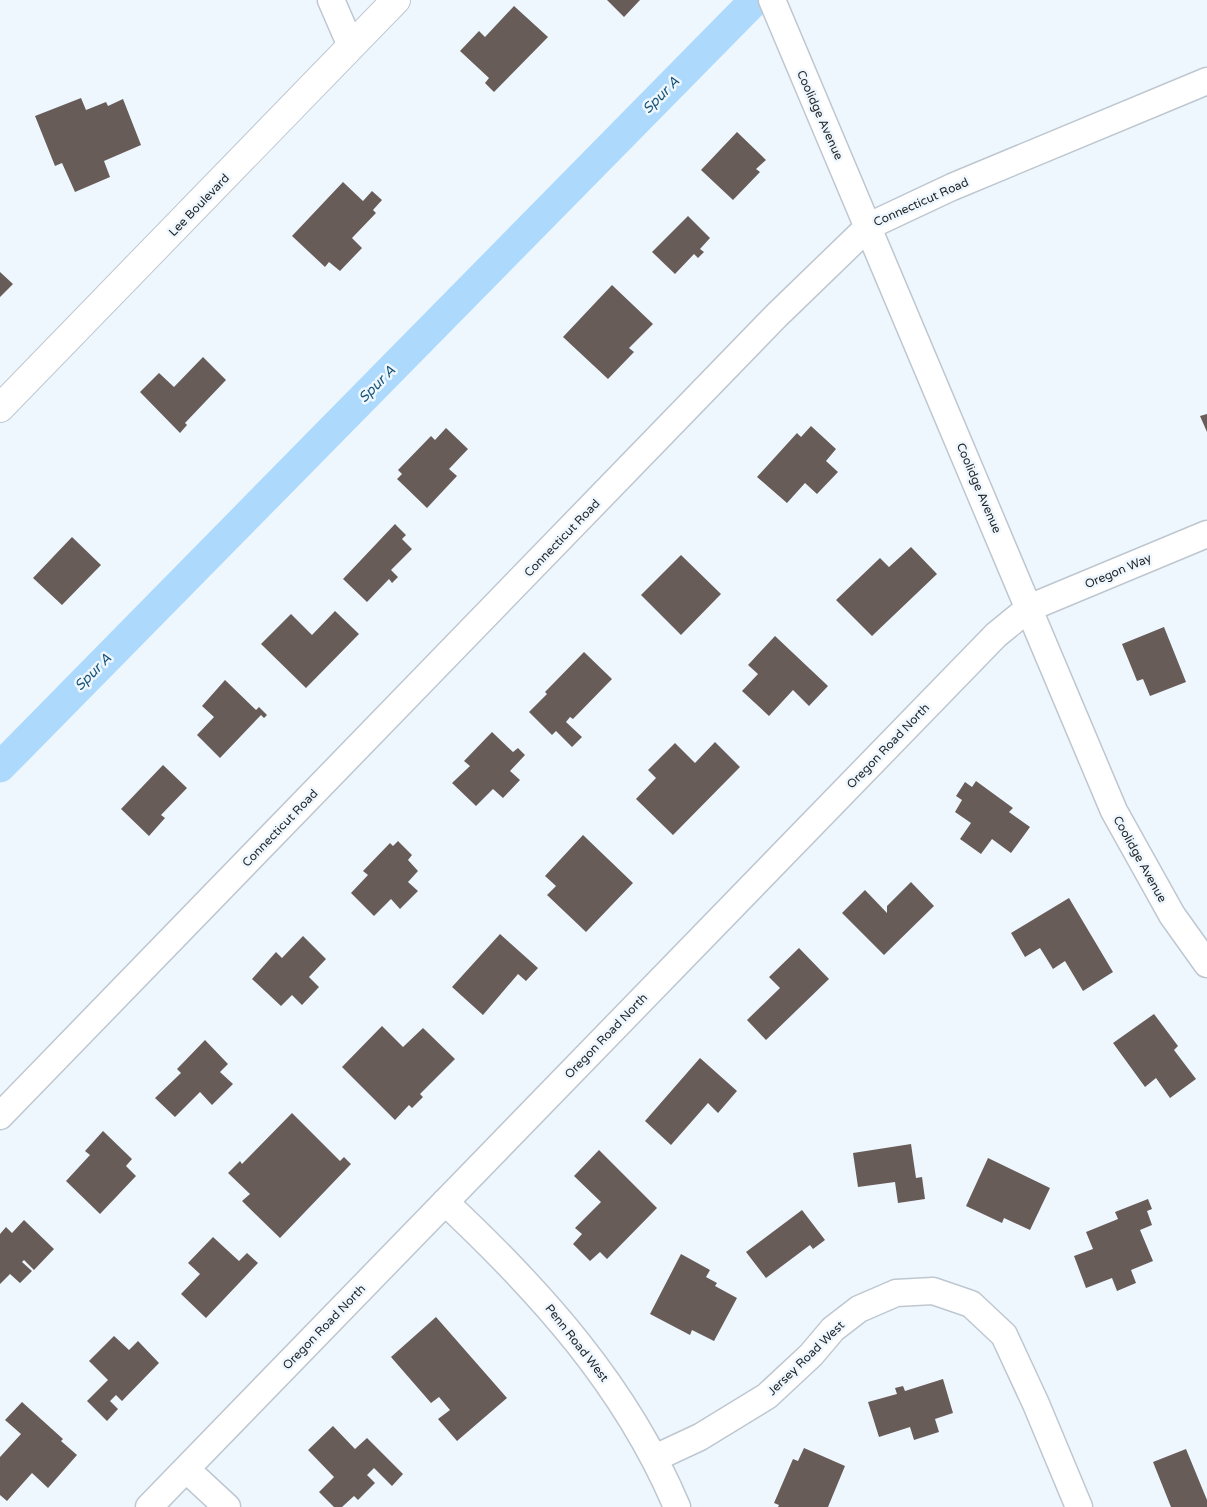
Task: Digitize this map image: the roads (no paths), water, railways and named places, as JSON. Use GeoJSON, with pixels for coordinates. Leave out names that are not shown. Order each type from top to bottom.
{"type":"FeatureCollection","features":[{"type":"Feature","properties":{"kind":"main road","name":"Lee Boulevard"},"geometry":{"type":"LineString","coordinates":[[0,408],[253,150],[396,0]]}},
{"type":"Feature","properties":{"kind":"street"},"geometry":{"type":"LineString","coordinates":[[331,0],[351,46]]}},
{"type":"Feature","properties":{"kind":"street","name":"Coolidge Avenue"},"geometry":{"type":"LineString","coordinates":[[772,0],[791,49],[869,226],[1114,811],[1172,915],[1207,964]]}},
{"type":"Feature","properties":{"kind":"street","name":"Connecticut Road"},"geometry":{"type":"LineString","coordinates":[[0,1116],[776,316],[869,226],[952,187],[1207,80]]}},
{"type":"Feature","properties":{"kind":"street","name":"Oregon Way"},"geometry":{"type":"LineString","coordinates":[[1029,608],[1207,534]]}},
{"type":"Feature","properties":{"kind":"street","name":"Oregon Road North"},"geometry":{"type":"LineString","coordinates":[[149,1507],[996,635],[1029,608]]}},
{"type":"Feature","properties":{"kind":"street","name":"Penn Road West"},"geometry":{"type":"LineString","coordinates":[[445,1202],[534,1289],[590,1356],[633,1419],[655,1458],[677,1507]]}},
{"type":"Feature","properties":{"kind":"street","name":"Jersey Road West"},"geometry":{"type":"LineString","coordinates":[[655,1458],[700,1437],[767,1396],[811,1355],[833,1329],[859,1308],[896,1293],[934,1291],[971,1304],[1004,1335],[1036,1404],[1079,1507]]}},
{"type":"Feature","properties":{"kind":"street"},"geometry":{"type":"LineString","coordinates":[[186,1469],[227,1507]]}},
{"type":"Feature","properties":{"kind":"waterway","name":"Spur A"},"geometry":{"type":"LineString","coordinates":[[0,767],[755,0]]}}]}
